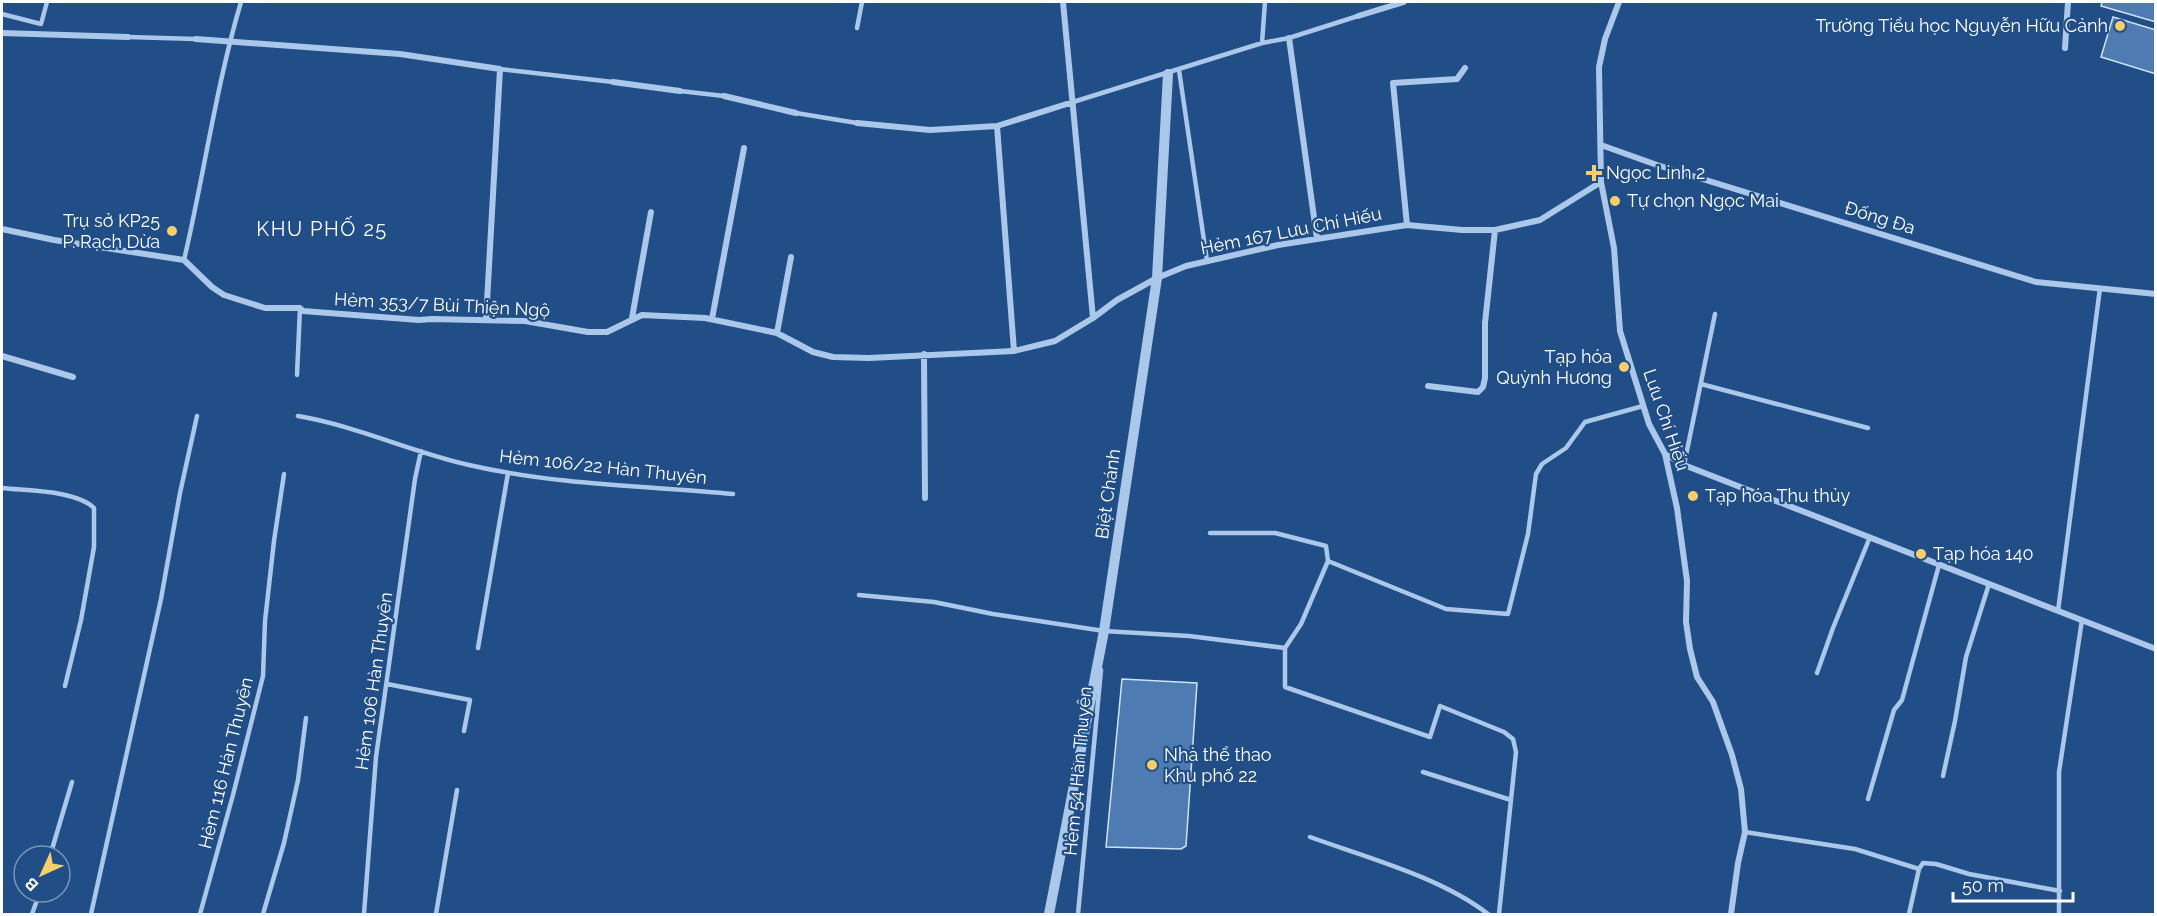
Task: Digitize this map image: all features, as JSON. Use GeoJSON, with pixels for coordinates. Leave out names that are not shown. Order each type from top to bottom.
{"type":"FeatureCollection","features":[{"type":"Feature","properties":{"kind":"street"},"geometry":{"type":"LineString","coordinates":[[1063,2],[1092,318]]}},
{"type":"Feature","properties":{"kind":"street"},"geometry":{"type":"LineString","coordinates":[[1358,16],[1404,2]]}},
{"type":"Feature","properties":{"kind":"street","name":"Lưu Chí Hiếu"},"geometry":{"type":"LineString","coordinates":[[1619,2],[1605,39],[1599,67],[1601,182],[1614,248],[1620,331],[1649,424],[1665,454],[1683,545],[1687,581],[1686,622],[1690,649],[1697,677],[1713,702],[1742,789],[1745,832],[1731,915]]}},
{"type":"Feature","properties":{"kind":"street"},"geometry":{"type":"LineString","coordinates":[[2065,48],[2068,2]]}},
{"type":"Feature","properties":{"kind":"street"},"geometry":{"type":"LineString","coordinates":[[2,33],[128,37]]}},
{"type":"Feature","properties":{"kind":"street"},"geometry":{"type":"LineString","coordinates":[[1289,38],[1317,239]]}},
{"type":"Feature","properties":{"kind":"street"},"geometry":{"type":"LineString","coordinates":[[196,39],[400,54],[500,69],[486,320]]}},
{"type":"Feature","properties":{"kind":"street"},"geometry":{"type":"LineString","coordinates":[[1407,225],[1393,83],[1457,80],[1465,68]]}},
{"type":"Feature","properties":{"kind":"street","name":"Biệt Chánh"},"geometry":{"type":"LineString","coordinates":[[1049,915],[1104,631],[1157,278],[1174,72]]}},
{"type":"Feature","properties":{"kind":"street"},"geometry":{"type":"LineString","coordinates":[[613,82],[680,91]]}},
{"type":"Feature","properties":{"kind":"street"},"geometry":{"type":"LineString","coordinates":[[724,96],[796,113]]}},
{"type":"Feature","properties":{"kind":"street"},"geometry":{"type":"LineString","coordinates":[[857,123],[930,130],[997,126],[1073,102]]}},
{"type":"Feature","properties":{"kind":"street"},"geometry":{"type":"LineString","coordinates":[[997,126],[1014,351]]}},
{"type":"Feature","properties":{"kind":"street","name":"Đống Đa"},"geometry":{"type":"LineString","coordinates":[[1601,145],[1657,165],[2036,282],[2156,294]]}},
{"type":"Feature","properties":{"kind":"street"},"geometry":{"type":"LineString","coordinates":[[712,319],[744,148]]}},
{"type":"Feature","properties":{"kind":"street","name":"Hẻm 167 Lưu Chí Hiếu"},"geometry":{"type":"LineString","coordinates":[[924,354],[1014,351],[1055,341],[1117,300],[1157,278],[1186,266],[1278,245],[1407,225],[1462,230],[1495,230],[1540,220],[1601,182]]}},
{"type":"Feature","properties":{"kind":"street"},"geometry":{"type":"LineString","coordinates":[[632,318],[651,212]]}},
{"type":"Feature","properties":{"kind":"street"},"geometry":{"type":"LineString","coordinates":[[2,229],[54,240],[184,260]]}},
{"type":"Feature","properties":{"kind":"street"},"geometry":{"type":"LineString","coordinates":[[1428,386],[1478,392],[1483,387],[1485,324],[1495,230]]}},
{"type":"Feature","properties":{"kind":"street"},"geometry":{"type":"LineString","coordinates":[[777,333],[791,257]]}},
{"type":"Feature","properties":{"kind":"street","name":"Hẻm 353/7 Bùi Thiện Ngộ"},"geometry":{"type":"LineString","coordinates":[[184,260],[224,295],[265,308],[300,308],[303,311],[407,320],[525,321],[588,332],[607,332],[617,329],[632,318],[642,315],[712,319],[777,333],[813,352],[833,357],[869,358],[924,354]]}},
{"type":"Feature","properties":{"kind":"street"},"geometry":{"type":"LineString","coordinates":[[924,354],[925,498]]}},
{"type":"Feature","properties":{"kind":"street"},"geometry":{"type":"LineString","coordinates":[[2,356],[73,377]]}},
{"type":"Feature","properties":{"kind":"street"},"geometry":{"type":"LineString","coordinates":[[1665,454],[1684,465],[2156,649]]}},
{"type":"Feature","properties":{"kind":"lane"},"geometry":{"type":"LineString","coordinates":[[2,14],[41,24],[47,2]]}},
{"type":"Feature","properties":{"kind":"lane"},"geometry":{"type":"LineString","coordinates":[[184,260],[229,40],[241,2]]}},
{"type":"Feature","properties":{"kind":"lane"},"geometry":{"type":"LineString","coordinates":[[857,28],[862,2]]}},
{"type":"Feature","properties":{"kind":"lane"},"geometry":{"type":"LineString","coordinates":[[1262,43],[1265,2]]}},
{"type":"Feature","properties":{"kind":"lane"},"geometry":{"type":"LineString","coordinates":[[1073,102],[1262,43],[1289,38],[1358,16]]}},
{"type":"Feature","properties":{"kind":"lane"},"geometry":{"type":"LineString","coordinates":[[128,37],[196,39]]}},
{"type":"Feature","properties":{"kind":"lane"},"geometry":{"type":"LineString","coordinates":[[500,69],[613,82]]}},
{"type":"Feature","properties":{"kind":"lane"},"geometry":{"type":"LineString","coordinates":[[1174,72],[1207,261]]}},
{"type":"Feature","properties":{"kind":"lane"},"geometry":{"type":"LineString","coordinates":[[680,91],[724,96]]}},
{"type":"Feature","properties":{"kind":"lane"},"geometry":{"type":"LineString","coordinates":[[796,113],[857,123]]}},
{"type":"Feature","properties":{"kind":"lane"},"geometry":{"type":"LineString","coordinates":[[2058,611],[2100,288]]}},
{"type":"Feature","properties":{"kind":"lane"},"geometry":{"type":"LineString","coordinates":[[297,375],[300,308]]}},
{"type":"Feature","properties":{"kind":"lane"},"geometry":{"type":"LineString","coordinates":[[1684,465],[1715,314]]}},
{"type":"Feature","properties":{"kind":"lane"},"geometry":{"type":"LineString","coordinates":[[1701,384],[1868,428]]}},
{"type":"Feature","properties":{"kind":"lane"},"geometry":{"type":"LineString","coordinates":[[1328,561],[1446,609],[1508,614],[1528,534],[1536,474],[1542,464],[1566,448],[1585,422],[1643,405]]}},
{"type":"Feature","properties":{"kind":"lane"},"geometry":{"type":"LineString","coordinates":[[91,915],[158,610],[197,416]]}},
{"type":"Feature","properties":{"kind":"lane","name":"Hẻm 106/22 Hàn Thuyên"},"geometry":{"type":"LineString","coordinates":[[298,416],[350,428],[459,463],[508,473],[563,481],[733,494]]}},
{"type":"Feature","properties":{"kind":"lane","name":"Hẻm 106 Hàn Thuyên"},"geometry":{"type":"LineString","coordinates":[[364,915],[376,757],[415,479],[421,452]]}},
{"type":"Feature","properties":{"kind":"lane"},"geometry":{"type":"LineString","coordinates":[[478,648],[508,473]]}},
{"type":"Feature","properties":{"kind":"lane","name":"Hẻm 116 Hàn Thuyên"},"geometry":{"type":"LineString","coordinates":[[200,915],[263,676],[265,621],[274,541],[285,474]]}},
{"type":"Feature","properties":{"kind":"lane"},"geometry":{"type":"LineString","coordinates":[[2,488],[74,496],[88,502],[94,508],[94,546],[81,620],[65,686]]}},
{"type":"Feature","properties":{"kind":"lane"},"geometry":{"type":"LineString","coordinates":[[1210,532],[1275,533],[1326,546],[1328,561],[1301,624],[1285,648],[1285,687],[1430,737],[1440,706],[1504,732],[1513,740],[1516,752],[1499,915]]}},
{"type":"Feature","properties":{"kind":"lane"},"geometry":{"type":"LineString","coordinates":[[1817,673],[1870,537]]}},
{"type":"Feature","properties":{"kind":"lane"},"geometry":{"type":"LineString","coordinates":[[1868,799],[1894,710],[1902,700],[1939,565]]}},
{"type":"Feature","properties":{"kind":"lane"},"geometry":{"type":"LineString","coordinates":[[1942,776],[1955,721],[1966,657],[1989,584]]}},
{"type":"Feature","properties":{"kind":"lane"},"geometry":{"type":"LineString","coordinates":[[859,595],[934,602],[993,614],[1104,631],[1189,636],[1285,648]]}},
{"type":"Feature","properties":{"kind":"lane"},"geometry":{"type":"LineString","coordinates":[[2060,915],[2059,771],[2082,620]]}},
{"type":"Feature","properties":{"kind":"lane","name":"Hẻm 54 Hàn Thuyên"},"geometry":{"type":"LineString","coordinates":[[1078,915],[1104,631]]}},
{"type":"Feature","properties":{"kind":"lane"},"geometry":{"type":"LineString","coordinates":[[387,684],[470,700],[464,731]]}},
{"type":"Feature","properties":{"kind":"lane"},"geometry":{"type":"LineString","coordinates":[[263,915],[284,843],[296,790],[306,718]]}},
{"type":"Feature","properties":{"kind":"lane"},"geometry":{"type":"LineString","coordinates":[[1423,772],[1479,792],[1511,800]]}},
{"type":"Feature","properties":{"kind":"lane"},"geometry":{"type":"LineString","coordinates":[[54,844],[72,782]]}},
{"type":"Feature","properties":{"kind":"lane"},"geometry":{"type":"LineString","coordinates":[[436,915],[457,790]]}},
{"type":"Feature","properties":{"kind":"lane"},"geometry":{"type":"LineString","coordinates":[[1745,832],[1856,849],[1919,869]]}},
{"type":"Feature","properties":{"kind":"lane"},"geometry":{"type":"LineString","coordinates":[[1310,837],[1434,883],[1468,899],[1488,915]]}},
{"type":"Feature","properties":{"kind":"lane"},"geometry":{"type":"LineString","coordinates":[[1909,915],[1919,869],[1923,863],[2060,891]]}},
{"type":"Feature","properties":{"kind":"building"},"geometry":{"type":"Polygon","coordinates":[[[2102,2],[2156,2],[2156,22],[2101,6],[2102,2]]]}},
{"type":"Feature","properties":{"kind":"building"},"geometry":{"type":"Polygon","coordinates":[[[2113,17],[2156,30],[2156,74],[2101,57],[2113,17]]]}},
{"type":"Feature","properties":{"kind":"building","name":"Nhà thể thao Khu phố 22"},"geometry":{"type":"Polygon","coordinates":[[[1122,679],[1197,683],[1186,846],[1181,849],[1106,847],[1122,679]]]}},
{"type":"Feature","properties":{"kind":"place","name":"Trường Tiểu học Nguyễn Hữu Cảnh"},"geometry":{"type":"Point","coordinates":[2120,26]}},
{"type":"Feature","properties":{"kind":"place","name":"Ngọc Linh 2"},"geometry":{"type":"Point","coordinates":[1594,173]}},
{"type":"Feature","properties":{"kind":"place","name":"Tự chọn Ngọc Mai"},"geometry":{"type":"Point","coordinates":[1615,201]}},
{"type":"Feature","properties":{"kind":"place","name":"Trụ sở KP25 P. Rạch Dừa"},"geometry":{"type":"Point","coordinates":[172,231]}},
{"type":"Feature","properties":{"kind":"place","name":"Tạp hóa Quỳnh Hương"},"geometry":{"type":"Point","coordinates":[1624,367]}},
{"type":"Feature","properties":{"kind":"place","name":"Tạp hóa Thu thủy"},"geometry":{"type":"Point","coordinates":[1693,496]}},
{"type":"Feature","properties":{"kind":"place","name":"Tạp hóa 140"},"geometry":{"type":"Point","coordinates":[1921,554]}},
{"type":"Feature","properties":{"kind":"place","name":"Nhà thể thao Khu phố 22"},"geometry":{"type":"Point","coordinates":[1152,765]}},
{"type":"Feature","properties":{"kind":"district","name":"KHU PHỐ 25"},"geometry":{"type":"Point","coordinates":[322,229]}}]}
